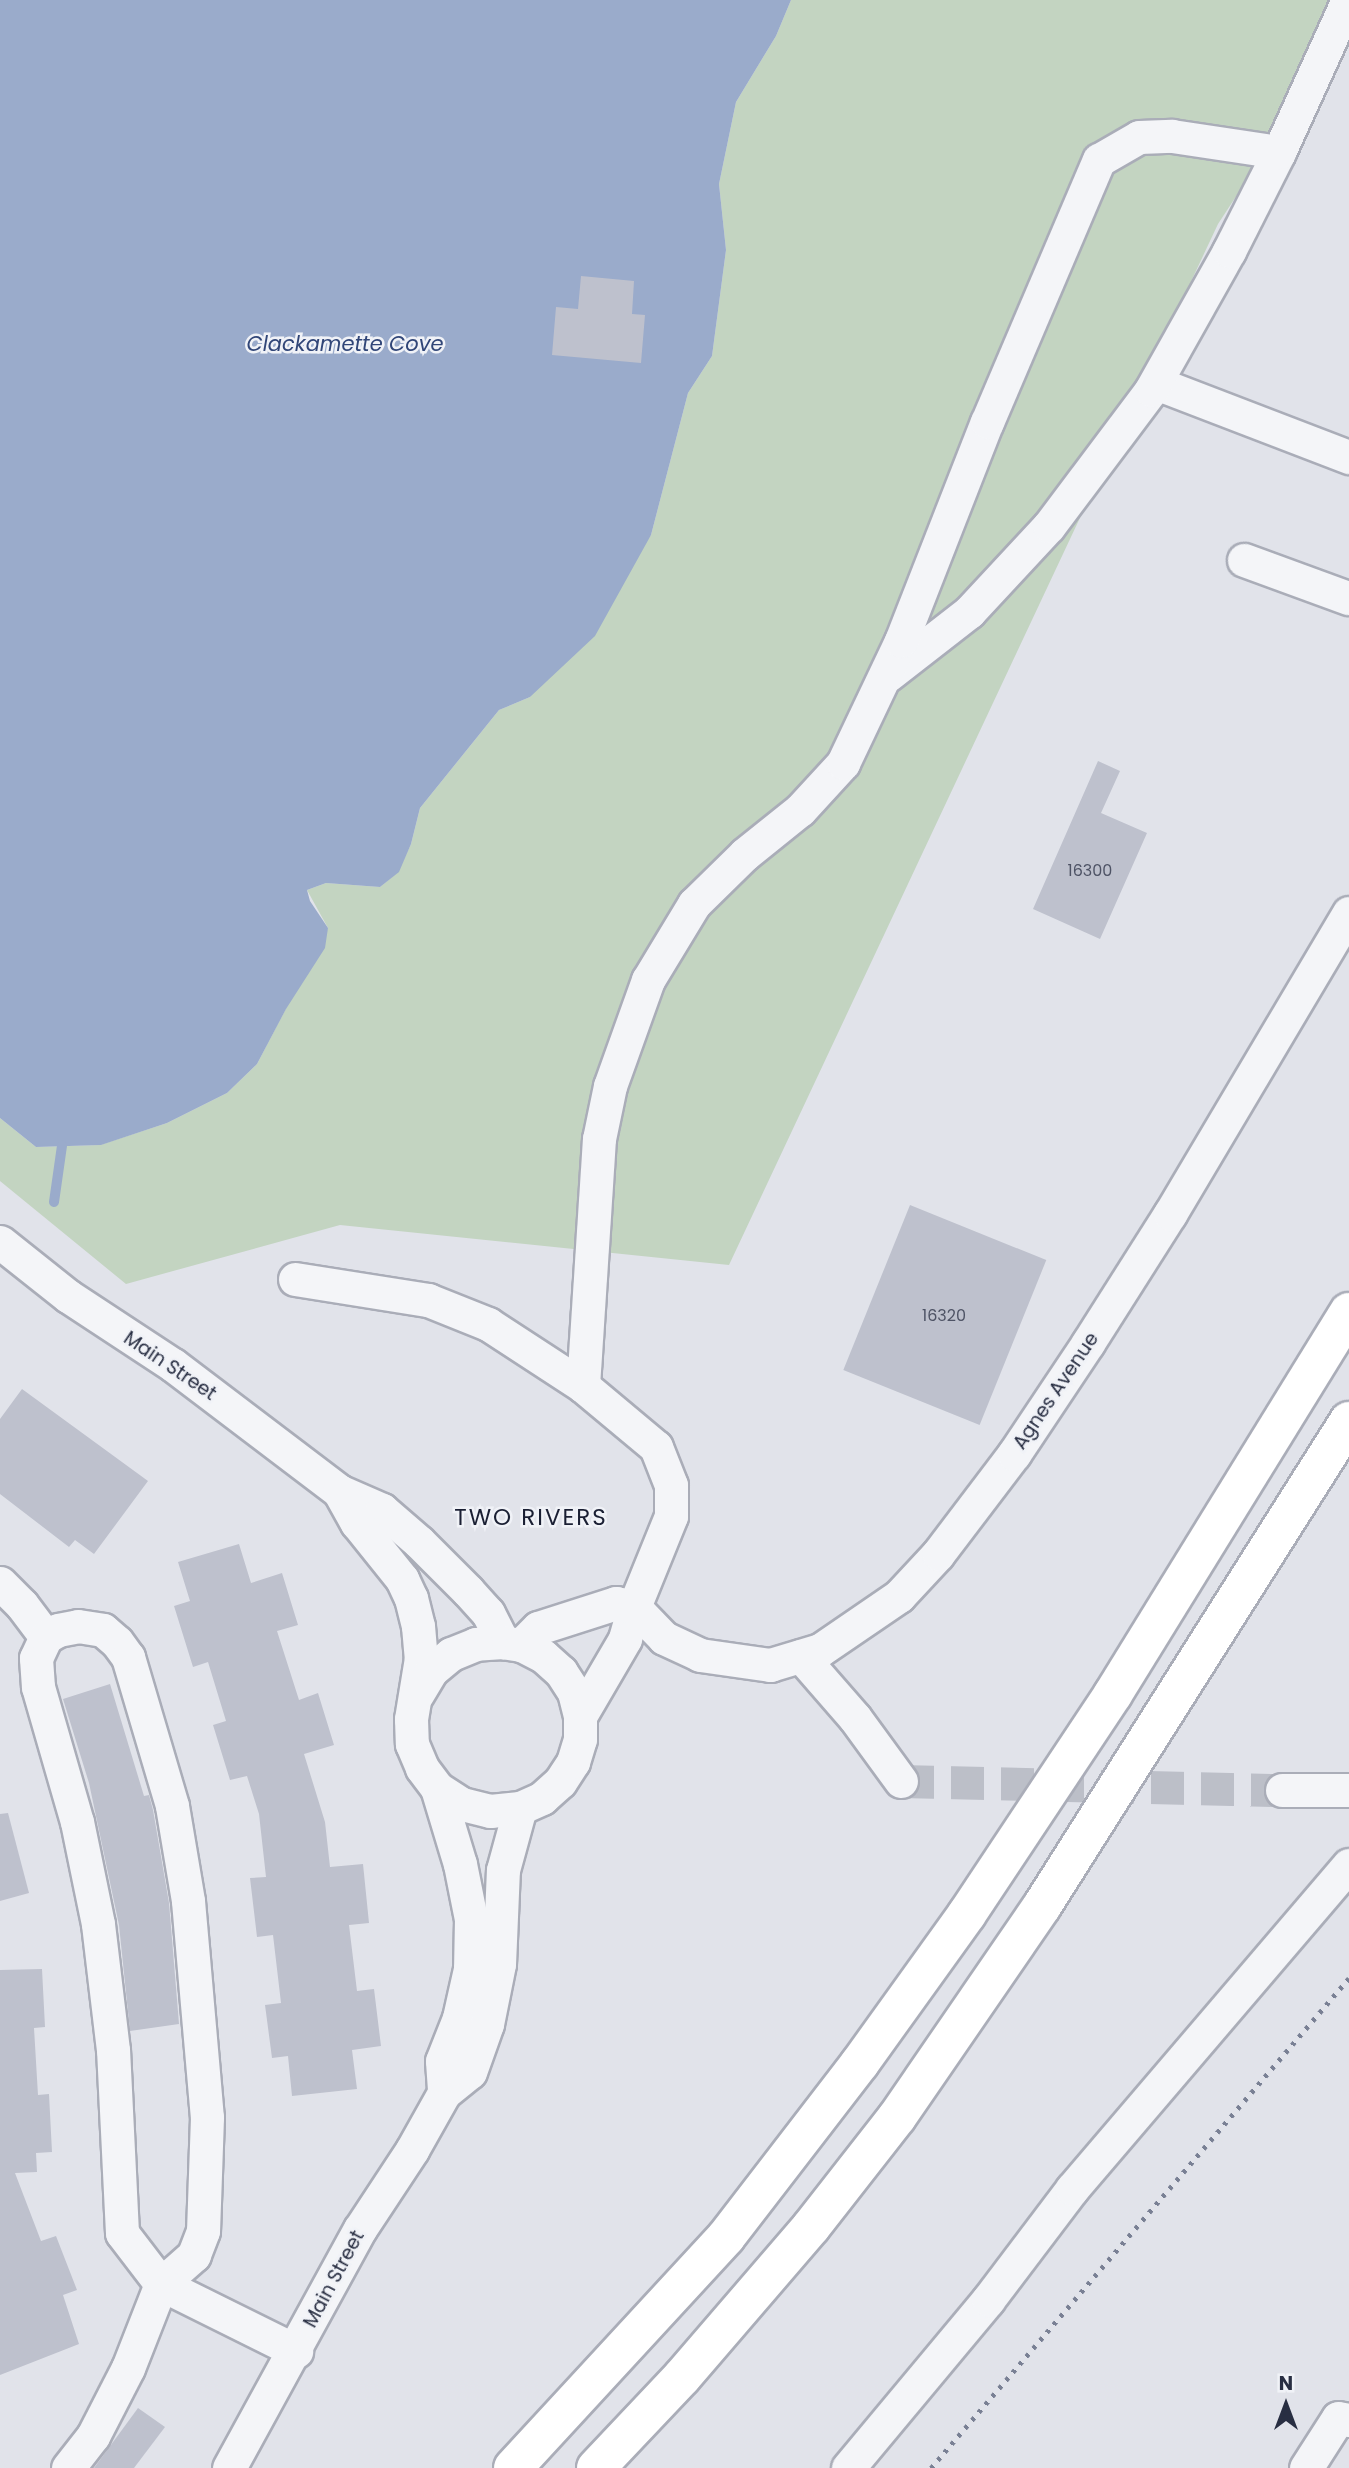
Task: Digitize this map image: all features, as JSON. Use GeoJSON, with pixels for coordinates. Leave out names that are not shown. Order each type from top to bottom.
{"type":"FeatureCollection","features":[{"type":"Feature","properties":{"kind":"highway"},"geometry":{"type":"LineString","coordinates":[[512,2467],[726,2237],[860,2063],[967,1914],[1113,1694],[1349,1312]]}},
{"type":"Feature","properties":{"kind":"highway"},"geometry":{"type":"LineString","coordinates":[[596,2468],[682,2378],[811,2227],[897,2117],[1050,1894],[1349,1421]]}},
{"type":"Feature","properties":{"kind":"street"},"geometry":{"type":"LineString","coordinates":[[883,679],[969,612],[1023,555],[1049,526],[1156,383],[1230,251],[1279,152],[1348,0]]}},
{"type":"Feature","properties":{"kind":"street"},"geometry":{"type":"LineString","coordinates":[[583,1386],[599,1139],[610,1086],[648,980],[694,904],[746,855],[800,810],[843,763],[901,641],[987,422],[1099,160],[1139,137],[1172,136],[1279,152]]}},
{"type":"Feature","properties":{"kind":"street"},"geometry":{"type":"LineString","coordinates":[[1156,383],[1349,457]]}},
{"type":"Feature","properties":{"kind":"street"},"geometry":{"type":"LineString","coordinates":[[1244,559],[1349,597]]}},
{"type":"Feature","properties":{"kind":"street","name":"Agnes Avenue"},"geometry":{"type":"LineString","coordinates":[[634,1607],[664,1638],[700,1655],[770,1665],[820,1650],[899,1595],[938,1554],[1014,1454],[1170,1214],[1349,913]]}},
{"type":"Feature","properties":{"kind":"street","name":"Main Street"},"geometry":{"type":"LineString","coordinates":[[0,1242],[68,1296],[173,1365],[339,1491],[382,1510],[419,1542],[488,1613],[512,1643]]}},
{"type":"Feature","properties":{"kind":"street"},"geometry":{"type":"LineString","coordinates":[[295,1279],[428,1300],[488,1324],[583,1386],[656,1447],[671,1485],[671,1516],[634,1607],[625,1639],[580,1716]]}},
{"type":"Feature","properties":{"kind":"street","name":"Main Street"},"geometry":{"type":"LineString","coordinates":[[339,1491],[357,1522],[395,1569],[411,1598],[418,1626],[421,1658],[411,1719],[412,1744],[422,1768],[437,1788],[460,1864],[471,1919],[470,1969],[459,2018],[442,2061],[444,2093]]}},
{"type":"Feature","properties":{"kind":"street"},"geometry":{"type":"LineString","coordinates":[[0,1583],[22,1605],[46,1637]]}},
{"type":"Feature","properties":{"kind":"street"},"geometry":{"type":"LineString","coordinates":[[512,1643],[564,1617],[616,1603],[634,1607]]}},
{"type":"Feature","properties":{"kind":"street"},"geometry":{"type":"LineString","coordinates":[[68,2468],[93,2437],[116,2391],[161,2284],[194,2255],[203,2231],[207,2117],[188,1901],[172,1806],[128,1657],[117,1642],[103,1630],[78,1626],[58,1630],[46,1637],[36,1658],[38,1687],[77,1822],[98,1924],[113,2050],[122,2233],[161,2284],[296,2351]]}},
{"type":"Feature","properties":{"kind":"street","name":"Main Street"},"geometry":{"type":"LineString","coordinates":[[417,1694],[431,1671],[452,1654],[476,1644],[512,1643],[543,1656],[561,1672],[574,1692],[580,1716],[580,1739],[573,1762],[560,1782],[541,1798],[520,1808],[491,1811],[462,1804],[437,1788]]}},
{"type":"Feature","properties":{"kind":"street"},"geometry":{"type":"LineString","coordinates":[[800,1656],[855,1718],[901,1781]]}},
{"type":"Feature","properties":{"kind":"street"},"geometry":{"type":"LineString","coordinates":[[1282,1790],[1349,1790]]}},
{"type":"Feature","properties":{"kind":"street","name":"Main Street"},"geometry":{"type":"LineString","coordinates":[[229,2468],[296,2351],[360,2230],[412,2150],[444,2093],[470,2072],[487,2024],[499,1964],[503,1870],[520,1808]]}},
{"type":"Feature","properties":{"kind":"street"},"geometry":{"type":"LineString","coordinates":[[848,2468],[988,2300],[1072,2189],[1349,1865]]}},
{"type":"Feature","properties":{"kind":"street"},"geometry":{"type":"LineString","coordinates":[[1306,2468],[1338,2418],[1349,2420]]}},
{"type":"Feature","properties":{"kind":"green space"},"geometry":{"type":"Polygon","coordinates":[[[791,0],[1349,0],[1269,146],[1218,224],[729,1265],[340,1225],[126,1284],[0,1181],[0,1118],[36,1147],[100,1145],[167,1123],[227,1093],[257,1064],[328,928],[307,890],[326,883],[380,887],[398,872],[411,844],[420,808],[499,710],[530,697],[651,535],[688,393],[712,356],[726,250],[719,184],[736,102],[776,36],[791,0]]]}},
{"type":"Feature","properties":{"kind":"water","name":"Clackamette Cove"},"geometry":{"type":"Polygon","coordinates":[[[0,0],[791,0],[776,36],[736,102],[719,184],[726,250],[712,356],[688,393],[651,535],[595,636],[530,697],[499,710],[420,808],[411,844],[399,872],[380,887],[326,883],[307,890],[310,901],[328,928],[325,948],[286,1009],[257,1064],[227,1093],[167,1123],[101,1145],[36,1147],[0,1118],[0,0]]]}},
{"type":"Feature","properties":{"kind":"building"},"geometry":{"type":"Polygon","coordinates":[[[581,276],[634,281],[632,314],[645,315],[641,363],[552,355],[556,307],[578,309],[581,276]]]}},
{"type":"Feature","properties":{"kind":"building"},"geometry":{"type":"Polygon","coordinates":[[[1098,761],[1120,771],[1101,813],[1147,833],[1100,939],[1033,909],[1098,761]]]}},
{"type":"Feature","properties":{"kind":"building"},"geometry":{"type":"Polygon","coordinates":[[[910,1205],[1046,1260],[980,1425],[843,1370],[910,1205]]]}},
{"type":"Feature","properties":{"kind":"building"},"geometry":{"type":"Polygon","coordinates":[[[22,1389],[148,1481],[94,1554],[75,1540],[69,1547],[0,1494],[0,1419],[22,1389]]]}},
{"type":"Feature","properties":{"kind":"building"},"geometry":{"type":"Polygon","coordinates":[[[239,1544],[251,1583],[282,1573],[298,1625],[277,1631],[299,1700],[318,1693],[334,1745],[304,1754],[325,1822],[330,1867],[363,1864],[369,1923],[349,1925],[357,1991],[374,1989],[381,2046],[352,2050],[357,2089],[292,2096],[288,2056],[272,2058],[265,2005],[281,2003],[273,1935],[257,1937],[250,1878],[266,1877],[259,1814],[247,1776],[230,1780],[213,1725],[226,1721],[208,1662],[193,1667],[174,1606],[190,1601],[178,1562],[239,1544]]]}},
{"type":"Feature","properties":{"kind":"building"},"geometry":{"type":"Polygon","coordinates":[[[110,1684],[144,1796],[149,1795],[153,1810],[169,1903],[179,2024],[130,2031],[119,1925],[89,1783],[63,1699],[110,1684]]]}},
{"type":"Feature","properties":{"kind":"building"},"geometry":{"type":"Polygon","coordinates":[[[8,1813],[29,1893],[0,1901],[0,1814],[8,1813]]]}},
{"type":"Feature","properties":{"kind":"building"},"geometry":{"type":"Polygon","coordinates":[[[42,1969],[45,2027],[34,2028],[38,2095],[49,2094],[52,2152],[36,2153],[37,2172],[15,2173],[41,2241],[56,2236],[77,2290],[63,2295],[79,2344],[0,2375],[0,1970],[42,1969]]]}},
{"type":"Feature","properties":{"kind":"building"},"geometry":{"type":"Polygon","coordinates":[[[138,2408],[165,2427],[134,2468],[94,2468],[138,2408]]]}},
{"type":"Feature","properties":{"kind":"waterway"},"geometry":{"type":"LineString","coordinates":[[54,1202],[62,1146]]}},
{"type":"Feature","properties":{"kind":"tunnel"},"geometry":{"type":"LineString","coordinates":[[901,1781],[1282,1790]]}},
{"type":"Feature","properties":{"kind":"railway"},"geometry":{"type":"LineString","coordinates":[[931,2468],[1349,1978]]}},
{"type":"Feature","properties":{"kind":"district","name":"TWO RIVERS"},"geometry":{"type":"Point","coordinates":[531,1517]}}]}
